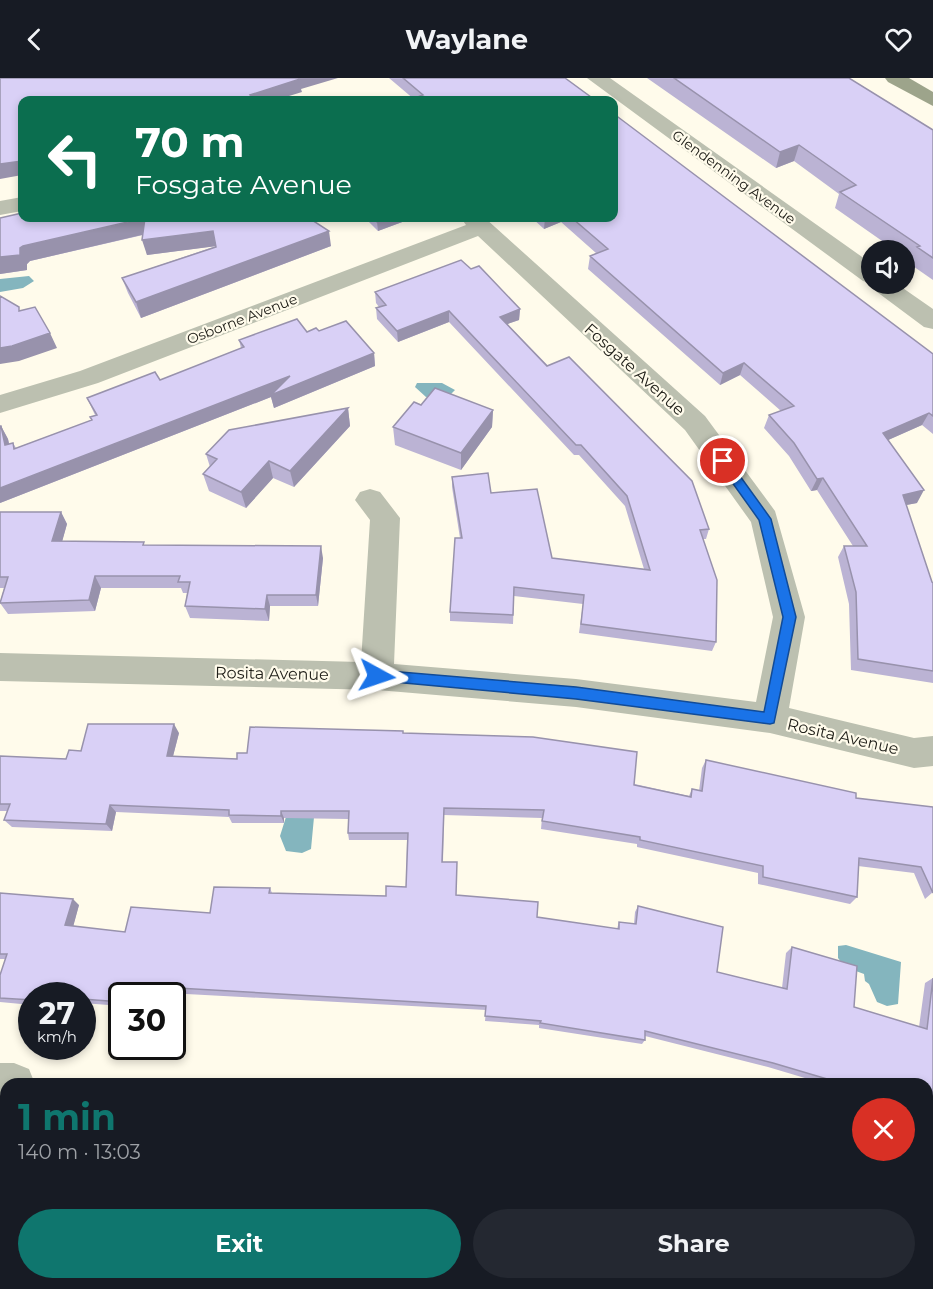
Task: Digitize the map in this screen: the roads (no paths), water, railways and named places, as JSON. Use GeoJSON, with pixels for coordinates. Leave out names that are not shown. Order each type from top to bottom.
{"type":"FeatureCollection","features":[{"type":"Feature","properties":{"kind":"main road"},"geometry":{"type":"LineString","coordinates":[[895,78],[933,100]]}},
{"type":"Feature","properties":{"kind":"street","name":"Glendenning Avenue"},"geometry":{"type":"LineString","coordinates":[[597,78],[861,268]]}},
{"type":"Feature","properties":{"kind":"street"},"geometry":{"type":"LineString","coordinates":[[0,208],[18,205]]}},
{"type":"Feature","properties":{"kind":"street","name":"Osborne Avenue"},"geometry":{"type":"LineString","coordinates":[[0,404],[89,377],[477,222]]}},
{"type":"Feature","properties":{"kind":"street","name":"Fosgate Avenue"},"geometry":{"type":"LineString","coordinates":[[477,222],[694,423],[765,519],[789,617],[770,718]]}},
{"type":"Feature","properties":{"kind":"street"},"geometry":{"type":"LineString","coordinates":[[896,294],[933,321]]}},
{"type":"Feature","properties":{"kind":"street"},"geometry":{"type":"LineString","coordinates":[[370,500],[385,518],[377,676]]}},
{"type":"Feature","properties":{"kind":"street","name":"Rosita Avenue"},"geometry":{"type":"LineString","coordinates":[[0,668],[377,676],[576,693],[770,718],[914,753],[933,751]]}},
{"type":"Feature","properties":{"kind":"water"},"geometry":{"type":"Polygon","coordinates":[[[29,276],[34,281],[23,288],[0,292],[0,279],[29,276]]]}},
{"type":"Feature","properties":{"kind":"water"},"geometry":{"type":"Polygon","coordinates":[[[417,383],[442,383],[455,390],[451,394],[426,397],[415,387],[417,383]]]}},
{"type":"Feature","properties":{"kind":"water"},"geometry":{"type":"Polygon","coordinates":[[[316,796],[311,849],[302,853],[286,851],[280,836],[291,801],[316,796]]]}},
{"type":"Feature","properties":{"kind":"water"},"geometry":{"type":"Polygon","coordinates":[[[846,945],[901,962],[898,1004],[887,1006],[877,1002],[869,984],[865,981],[864,974],[845,967],[838,958],[838,946],[846,945]]]}}]}
